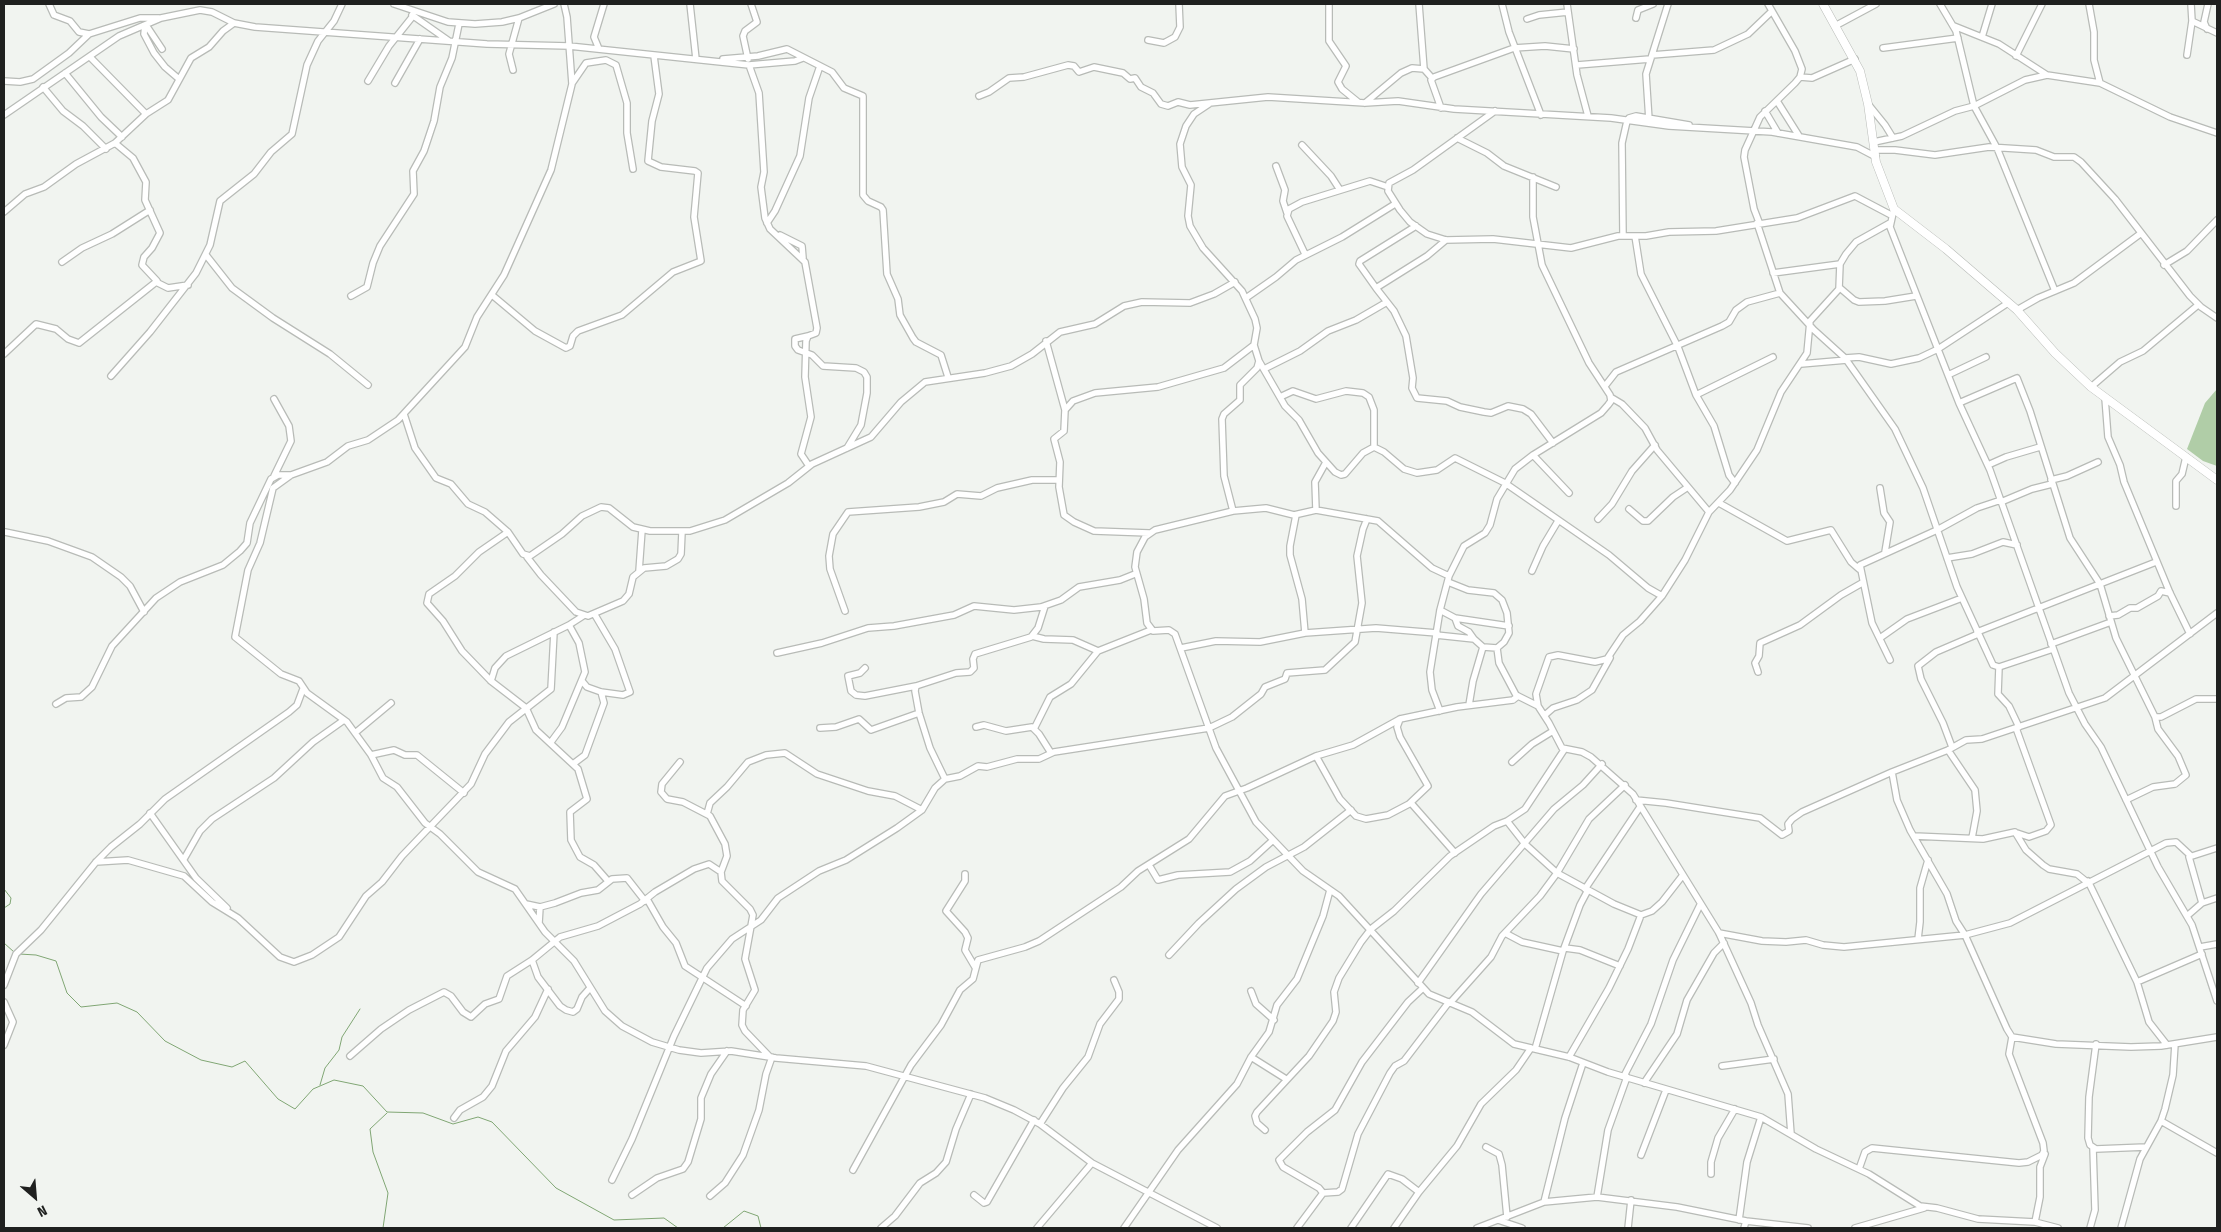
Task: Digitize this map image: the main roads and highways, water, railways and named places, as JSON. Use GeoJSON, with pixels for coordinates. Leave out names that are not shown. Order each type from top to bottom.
{"type":"FeatureCollection","features":[{"type":"Feature","properties":{"kind":"main road"},"geometry":{"type":"LineString","coordinates":[[1822,4],[1855,59],[1868,104],[1875,150],[1893,212],[1946,249],[2017,310],[2055,353],[2091,388],[2217,480]]}},
{"type":"Feature","properties":{"kind":"waterway"},"geometry":{"type":"LineString","coordinates":[[4,889],[11,898],[10,904],[4,908]]}},
{"type":"Feature","properties":{"kind":"waterway"},"geometry":{"type":"LineString","coordinates":[[4,943],[14,952]]}},
{"type":"Feature","properties":{"kind":"waterway"},"geometry":{"type":"LineString","coordinates":[[19,954],[36,955],[56,961],[67,993],[81,1007],[117,1003],[137,1012],[165,1041],[201,1060],[232,1067],[245,1061],[278,1099],[295,1109],[313,1089],[334,1080],[363,1086],[387,1112],[423,1113],[453,1124],[478,1117],[492,1122],[556,1188],[614,1220],[664,1218],[678,1228]]}},
{"type":"Feature","properties":{"kind":"waterway"},"geometry":{"type":"LineString","coordinates":[[320,1085],[325,1068],[339,1050],[342,1037],[360,1009]]}},
{"type":"Feature","properties":{"kind":"waterway"},"geometry":{"type":"LineString","coordinates":[[383,1228],[388,1193],[373,1152],[370,1129],[387,1113]]}},
{"type":"Feature","properties":{"kind":"waterway"},"geometry":{"type":"LineString","coordinates":[[723,1228],[744,1211],[758,1216],[761,1228]]}}]}
